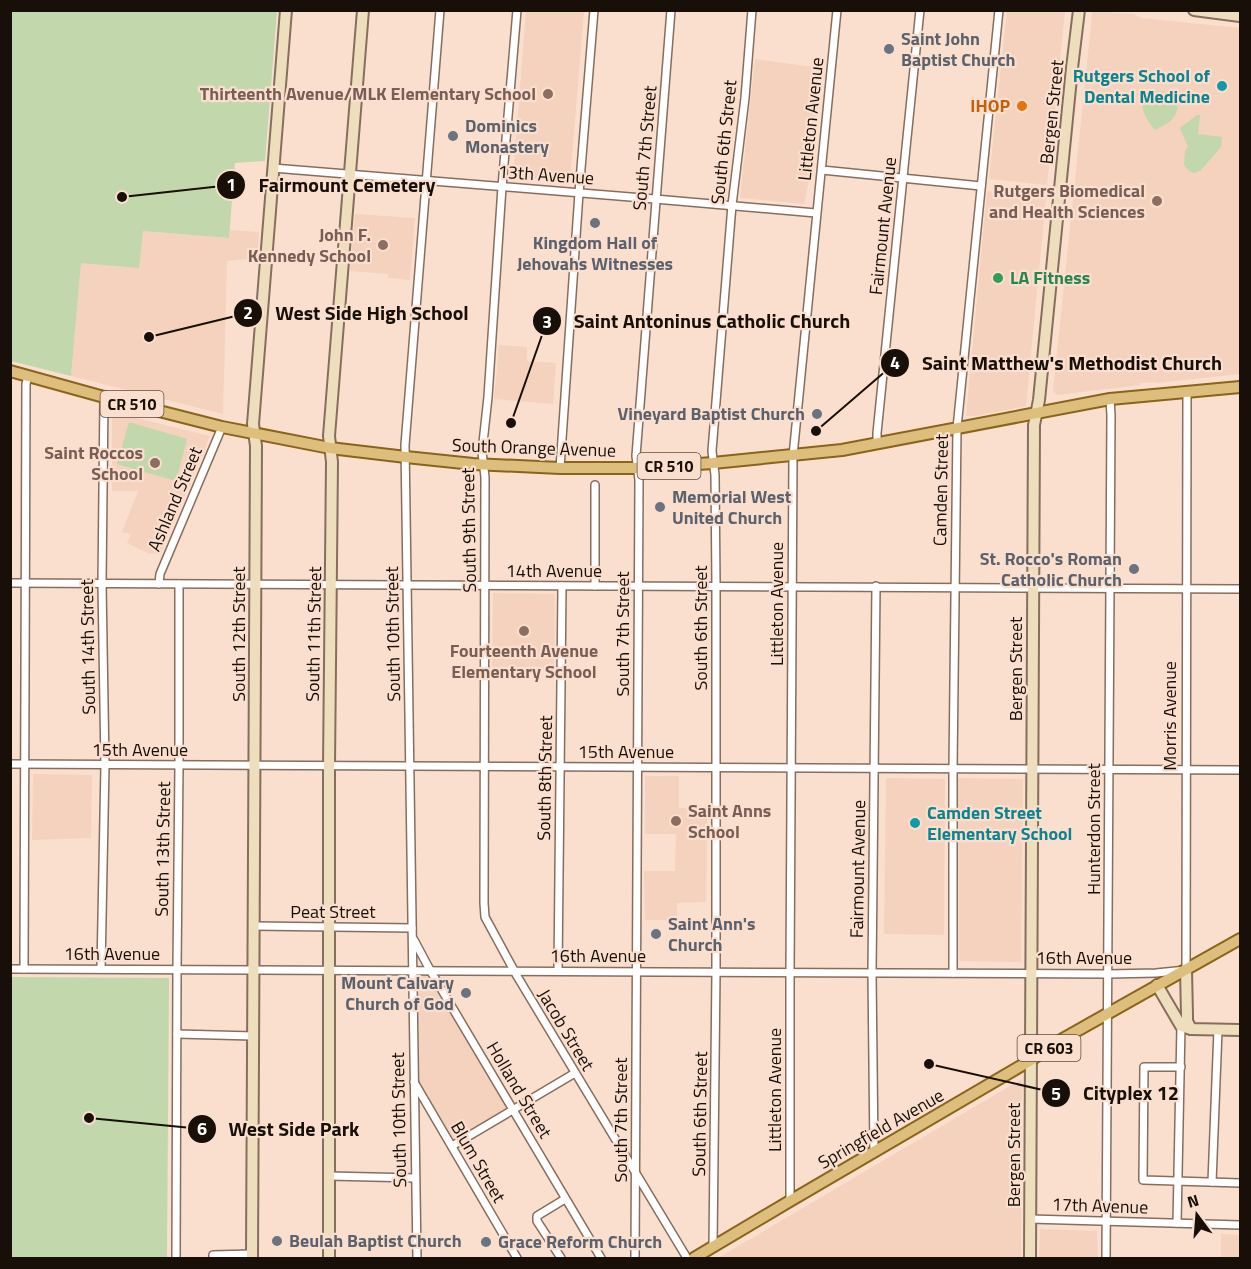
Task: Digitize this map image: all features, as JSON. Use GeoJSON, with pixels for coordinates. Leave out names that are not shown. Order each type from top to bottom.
{"type":"FeatureCollection","features":[{"type":"Feature","properties":{"kind":"main road","name":"South Orange Avenue"},"geometry":{"type":"LineString","coordinates":[[10,371],[222,427],[330,447],[406,457],[560,468],[637,468],[793,456],[877,444],[1110,399],[1240,387]]}},
{"type":"Feature","properties":{"kind":"main road","name":"Springfield Avenue"},"geometry":{"type":"LineString","coordinates":[[694,1258],[1031,1060],[1059,1041],[1240,939]]}},
{"type":"Feature","properties":{"kind":"street","name":"South 12th Street"},"geometry":{"type":"LineString","coordinates":[[252,1256],[255,392],[286,10]]}},
{"type":"Feature","properties":{"kind":"street","name":"South 11th Street"},"geometry":{"type":"LineString","coordinates":[[329,1258],[329,766],[332,462],[329,436],[363,10]]}},
{"type":"Feature","properties":{"kind":"street","name":"South 10th Street"},"geometry":{"type":"LineString","coordinates":[[417,1258],[405,445],[440,10]]}},
{"type":"Feature","properties":{"kind":"street","name":"South 9th Street"},"geometry":{"type":"LineString","coordinates":[[514,970],[485,918],[483,903],[486,585],[485,477],[482,452],[517,10]]}},
{"type":"Feature","properties":{"kind":"street"},"geometry":{"type":"LineString","coordinates":[[560,468],[594,10]]}},
{"type":"Feature","properties":{"kind":"street","name":"South 7th Street"},"geometry":{"type":"LineString","coordinates":[[635,1258],[639,480],[636,456],[671,10]]}},
{"type":"Feature","properties":{"kind":"street","name":"South 6th Street"},"geometry":{"type":"LineString","coordinates":[[713,1247],[716,586],[715,475],[712,451],[732,205],[745,98],[752,10]]}},
{"type":"Feature","properties":{"kind":"street","name":"Littleton Avenue"},"geometry":{"type":"LineString","coordinates":[[790,1201],[793,456],[837,10]]}},
{"type":"Feature","properties":{"kind":"street","name":"Fairmount Avenue"},"geometry":{"type":"LineString","coordinates":[[877,444],[920,10]]}},
{"type":"Feature","properties":{"kind":"street","name":"Camden Street"},"geometry":{"type":"LineString","coordinates":[[953,973],[957,429],[999,10]]}},
{"type":"Feature","properties":{"kind":"street","name":"Bergen Street"},"geometry":{"type":"LineString","coordinates":[[1030,1258],[1034,437],[1079,10]]}},
{"type":"Feature","properties":{"kind":"street"},"geometry":{"type":"LineString","coordinates":[[1194,10],[1240,16]]}},
{"type":"Feature","properties":{"kind":"street","name":"13th Avenue"},"geometry":{"type":"LineString","coordinates":[[273,168],[816,213]]}},
{"type":"Feature","properties":{"kind":"street"},"geometry":{"type":"LineString","coordinates":[[822,170],[981,186]]}},
{"type":"Feature","properties":{"kind":"street"},"geometry":{"type":"LineString","coordinates":[[24,969],[26,384],[28,376]]}},
{"type":"Feature","properties":{"kind":"street","name":"Morris Avenue"},"geometry":{"type":"LineString","coordinates":[[1177,1223],[1181,1067],[1187,1021],[1187,393]]}},
{"type":"Feature","properties":{"kind":"street","name":"South 14th Street"},"geometry":{"type":"LineString","coordinates":[[101,969],[105,765],[102,584],[104,397]]}},
{"type":"Feature","properties":{"kind":"street","name":"Hunterdon Street"},"geometry":{"type":"LineString","coordinates":[[1106,1258],[1110,399]]}},
{"type":"Feature","properties":{"kind":"street","name":"Ashland Street"},"geometry":{"type":"LineString","coordinates":[[159,584],[160,574],[222,427]]}},
{"type":"Feature","properties":{"kind":"street"},"geometry":{"type":"LineString","coordinates":[[595,485],[595,586]]}},
{"type":"Feature","properties":{"kind":"street","name":"14th Avenue"},"geometry":{"type":"LineString","coordinates":[[10,583],[1240,589]]}},
{"type":"Feature","properties":{"kind":"street","name":"South 13th Street"},"geometry":{"type":"LineString","coordinates":[[176,1258],[179,584]]}},
{"type":"Feature","properties":{"kind":"street","name":"South 8th Street"},"geometry":{"type":"LineString","coordinates":[[558,971],[562,586]]}},
{"type":"Feature","properties":{"kind":"street","name":"Fairmount Avenue"},"geometry":{"type":"LineString","coordinates":[[874,1152],[872,973],[876,586]]}},
{"type":"Feature","properties":{"kind":"street","name":"15th Avenue"},"geometry":{"type":"LineString","coordinates":[[10,764],[1240,770]]}},
{"type":"Feature","properties":{"kind":"street","name":"Peat Street"},"geometry":{"type":"LineString","coordinates":[[254,926],[412,928]]}},
{"type":"Feature","properties":{"kind":"street","name":"Holland Street"},"geometry":{"type":"LineString","coordinates":[[412,937],[601,1258]]}},
{"type":"Feature","properties":{"kind":"street","name":"16th Avenue"},"geometry":{"type":"LineString","coordinates":[[10,969],[1031,974],[1156,973],[1186,970]]}},
{"type":"Feature","properties":{"kind":"street","name":"Jacob Street"},"geometry":{"type":"LineString","coordinates":[[514,970],[687,1258]]}},
{"type":"Feature","properties":{"kind":"street"},"geometry":{"type":"LineString","coordinates":[[1157,985],[1186,1028],[1240,1030]]}},
{"type":"Feature","properties":{"kind":"street"},"geometry":{"type":"LineString","coordinates":[[1212,1182],[1218,1030]]}},
{"type":"Feature","properties":{"kind":"street"},"geometry":{"type":"LineString","coordinates":[[177,1034],[253,1036]]}},
{"type":"Feature","properties":{"kind":"street"},"geometry":{"type":"LineString","coordinates":[[1181,1067],[1144,1067],[1143,1180],[1240,1183]]}},
{"type":"Feature","properties":{"kind":"street"},"geometry":{"type":"LineString","coordinates":[[452,1146],[575,1073]]}},
{"type":"Feature","properties":{"kind":"street","name":"Blum Street"},"geometry":{"type":"LineString","coordinates":[[414,1081],[517,1258]]}},
{"type":"Feature","properties":{"kind":"street"},"geometry":{"type":"LineString","coordinates":[[329,1176],[415,1178]]}},
{"type":"Feature","properties":{"kind":"street"},"geometry":{"type":"LineString","coordinates":[[561,1258],[537,1221],[537,1216],[565,1199]]}},
{"type":"Feature","properties":{"kind":"street","name":"17th Avenue"},"geometry":{"type":"LineString","coordinates":[[1030,1219],[1240,1225]]}},
{"type":"Feature","properties":{"kind":"street"},"geometry":{"type":"LineString","coordinates":[[213,1258],[213,1255],[252,1256]]}},
{"type":"Feature","properties":{"kind":"shaded area","name":"Thirteenth Avenue/MLK Elementary School"},"geometry":{"type":"Polygon","coordinates":[[[526,11],[584,11],[570,182],[513,177],[526,11]]]}},
{"type":"Feature","properties":{"kind":"shaded area"},"geometry":{"type":"Polygon","coordinates":[[[1007,11],[1065,11],[1047,185],[989,179],[1007,11]]]}},
{"type":"Feature","properties":{"kind":"shaded area","name":"Rutgers Biomedical and Health Sciences"},"geometry":{"type":"Polygon","coordinates":[[[1092,12],[1240,28],[1240,374],[1140,383],[1140,385],[1057,395],[1053,391],[1092,12]]]}},
{"type":"Feature","properties":{"kind":"shaded area"},"geometry":{"type":"Polygon","coordinates":[[[755,59],[820,68],[810,176],[804,204],[740,198],[755,59]]]}},
{"type":"Feature","properties":{"kind":"shaded area"},"geometry":{"type":"Polygon","coordinates":[[[987,191],[1046,198],[1026,406],[966,416],[987,191]]]}},
{"type":"Feature","properties":{"kind":"shaded area","name":"John F. Kennedy School"},"geometry":{"type":"Polygon","coordinates":[[[355,214],[415,218],[410,280],[388,278],[388,274],[350,271],[355,214]]]}},
{"type":"Feature","properties":{"kind":"shaded area"},"geometry":{"type":"Polygon","coordinates":[[[230,230],[259,232],[257,258],[227,261],[223,414],[71,376],[81,263],[143,231],[229,238],[230,230]]]}},
{"type":"Feature","properties":{"kind":"shaded area"},"geometry":{"type":"Polygon","coordinates":[[[499,345],[527,347],[527,361],[556,363],[553,404],[494,399],[499,345]]]}},
{"type":"Feature","properties":{"kind":"shaded area","name":"Saint Roccos School"},"geometry":{"type":"Polygon","coordinates":[[[112,412],[210,436],[160,555],[150,554],[127,543],[131,534],[122,532],[138,491],[112,491],[112,412]]]}},
{"type":"Feature","properties":{"kind":"shaded area","name":"Fourteenth Avenue Elementary School"},"geometry":{"type":"Polygon","coordinates":[[[493,593],[555,594],[554,668],[492,668],[493,593]]]}},
{"type":"Feature","properties":{"kind":"shaded area"},"geometry":{"type":"Polygon","coordinates":[[[33,774],[92,775],[91,838],[32,840],[33,774]]]}},
{"type":"Feature","properties":{"kind":"shaded area"},"geometry":{"type":"Polygon","coordinates":[[[645,776],[679,776],[679,808],[707,808],[706,902],[677,903],[677,922],[645,920],[644,871],[675,871],[676,834],[645,834],[645,776]]]}},
{"type":"Feature","properties":{"kind":"shaded area"},"geometry":{"type":"Polygon","coordinates":[[[886,778],[945,779],[944,935],[884,934],[886,778]]]}},
{"type":"Feature","properties":{"kind":"shaded area"},"geometry":{"type":"Polygon","coordinates":[[[958,778],[1023,779],[1021,962],[959,961],[958,778]]]}},
{"type":"Feature","properties":{"kind":"shaded area"},"geometry":{"type":"Polygon","coordinates":[[[413,971],[429,971],[512,1110],[452,1145],[415,1080],[413,971]]]}},
{"type":"Feature","properties":{"kind":"shaded area"},"geometry":{"type":"Polygon","coordinates":[[[1022,1079],[1021,1258],[718,1258],[930,1133],[1022,1079]]]}},
{"type":"Feature","properties":{"kind":"shaded area"},"geometry":{"type":"Polygon","coordinates":[[[1040,1229],[1097,1231],[1098,1258],[1039,1258],[1040,1229]]]}},
{"type":"Feature","properties":{"kind":"shaded area"},"geometry":{"type":"Polygon","coordinates":[[[1221,1234],[1240,1235],[1240,1258],[1221,1258],[1221,1234]]]}},
{"type":"Feature","properties":{"kind":"green space"},"geometry":{"type":"Polygon","coordinates":[[[11,10],[277,11],[265,161],[235,163],[229,238],[143,231],[139,268],[81,263],[71,376],[11,361],[11,10]]]}},
{"type":"Feature","properties":{"kind":"green space"},"geometry":{"type":"Polygon","coordinates":[[[1157,91],[1175,93],[1179,97],[1173,118],[1155,130],[1144,114],[1143,103],[1145,98],[1157,91]]]}},
{"type":"Feature","properties":{"kind":"green space"},"geometry":{"type":"Polygon","coordinates":[[[1200,115],[1198,134],[1222,137],[1221,147],[1200,171],[1194,173],[1184,165],[1185,151],[1188,147],[1180,128],[1200,115]]]}},
{"type":"Feature","properties":{"kind":"green space"},"geometry":{"type":"Polygon","coordinates":[[[129,422],[187,439],[176,481],[117,464],[129,422]]]}},
{"type":"Feature","properties":{"kind":"green space"},"geometry":{"type":"Polygon","coordinates":[[[11,977],[169,978],[167,1258],[11,1258],[11,977]]]}},
{"type":"Feature","properties":{"kind":"place","name":"Saint John Baptist Church"},"geometry":{"type":"Point","coordinates":[889,49]}},
{"type":"Feature","properties":{"kind":"place","name":"Rutgers School of Dental Medicine"},"geometry":{"type":"Point","coordinates":[1222,86]}},
{"type":"Feature","properties":{"kind":"place","name":"Thirteenth Avenue/MLK Elementary School"},"geometry":{"type":"Point","coordinates":[548,94]}},
{"type":"Feature","properties":{"kind":"place","name":"IHOP"},"geometry":{"type":"Point","coordinates":[1022,106]}},
{"type":"Feature","properties":{"kind":"place","name":"Dominics Monastery"},"geometry":{"type":"Point","coordinates":[453,136]}},
{"type":"Feature","properties":{"kind":"place","name":"Fairmount Cemetery"},"geometry":{"type":"Point","coordinates":[122,197]}},
{"type":"Feature","properties":{"kind":"place","name":"Rutgers Biomedical and Health Sciences"},"geometry":{"type":"Point","coordinates":[1157,201]}},
{"type":"Feature","properties":{"kind":"place","name":"Kingdom Hall of Jehovahs Witnesses"},"geometry":{"type":"Point","coordinates":[595,223]}},
{"type":"Feature","properties":{"kind":"place","name":"John F. Kennedy School"},"geometry":{"type":"Point","coordinates":[383,245]}},
{"type":"Feature","properties":{"kind":"place","name":"LA Fitness"},"geometry":{"type":"Point","coordinates":[998,278]}},
{"type":"Feature","properties":{"kind":"place","name":"West Side High School"},"geometry":{"type":"Point","coordinates":[149,337]}},
{"type":"Feature","properties":{"kind":"place","name":"Vineyard Baptist Church"},"geometry":{"type":"Point","coordinates":[817,414]}},
{"type":"Feature","properties":{"kind":"place","name":"Saint Antoninus Catholic Church"},"geometry":{"type":"Point","coordinates":[511,423]}},
{"type":"Feature","properties":{"kind":"place","name":"Saint Matthew's Methodist Church"},"geometry":{"type":"Point","coordinates":[816,431]}},
{"type":"Feature","properties":{"kind":"place","name":"Saint Roccos School"},"geometry":{"type":"Point","coordinates":[155,463]}},
{"type":"Feature","properties":{"kind":"place","name":"Memorial West United Church"},"geometry":{"type":"Point","coordinates":[660,507]}},
{"type":"Feature","properties":{"kind":"place","name":"St. Rocco's Roman Catholic Church"},"geometry":{"type":"Point","coordinates":[1134,569]}},
{"type":"Feature","properties":{"kind":"place","name":"Fourteenth Avenue Elementary School"},"geometry":{"type":"Point","coordinates":[524,631]}},
{"type":"Feature","properties":{"kind":"place","name":"Saint Anns School"},"geometry":{"type":"Point","coordinates":[676,821]}},
{"type":"Feature","properties":{"kind":"place","name":"Camden Street Elementary School"},"geometry":{"type":"Point","coordinates":[915,823]}},
{"type":"Feature","properties":{"kind":"place","name":"Saint Ann's Church"},"geometry":{"type":"Point","coordinates":[656,934]}},
{"type":"Feature","properties":{"kind":"place","name":"Mount Calvary Church of God"},"geometry":{"type":"Point","coordinates":[466,993]}},
{"type":"Feature","properties":{"kind":"place","name":"Cityplex 12"},"geometry":{"type":"Point","coordinates":[929,1064]}},
{"type":"Feature","properties":{"kind":"place","name":"West Side Park"},"geometry":{"type":"Point","coordinates":[89,1118]}},
{"type":"Feature","properties":{"kind":"place","name":"Beulah Baptist Church"},"geometry":{"type":"Point","coordinates":[277,1241]}},
{"type":"Feature","properties":{"kind":"place","name":"Grace Reform Church"},"geometry":{"type":"Point","coordinates":[486,1242]}}]}
